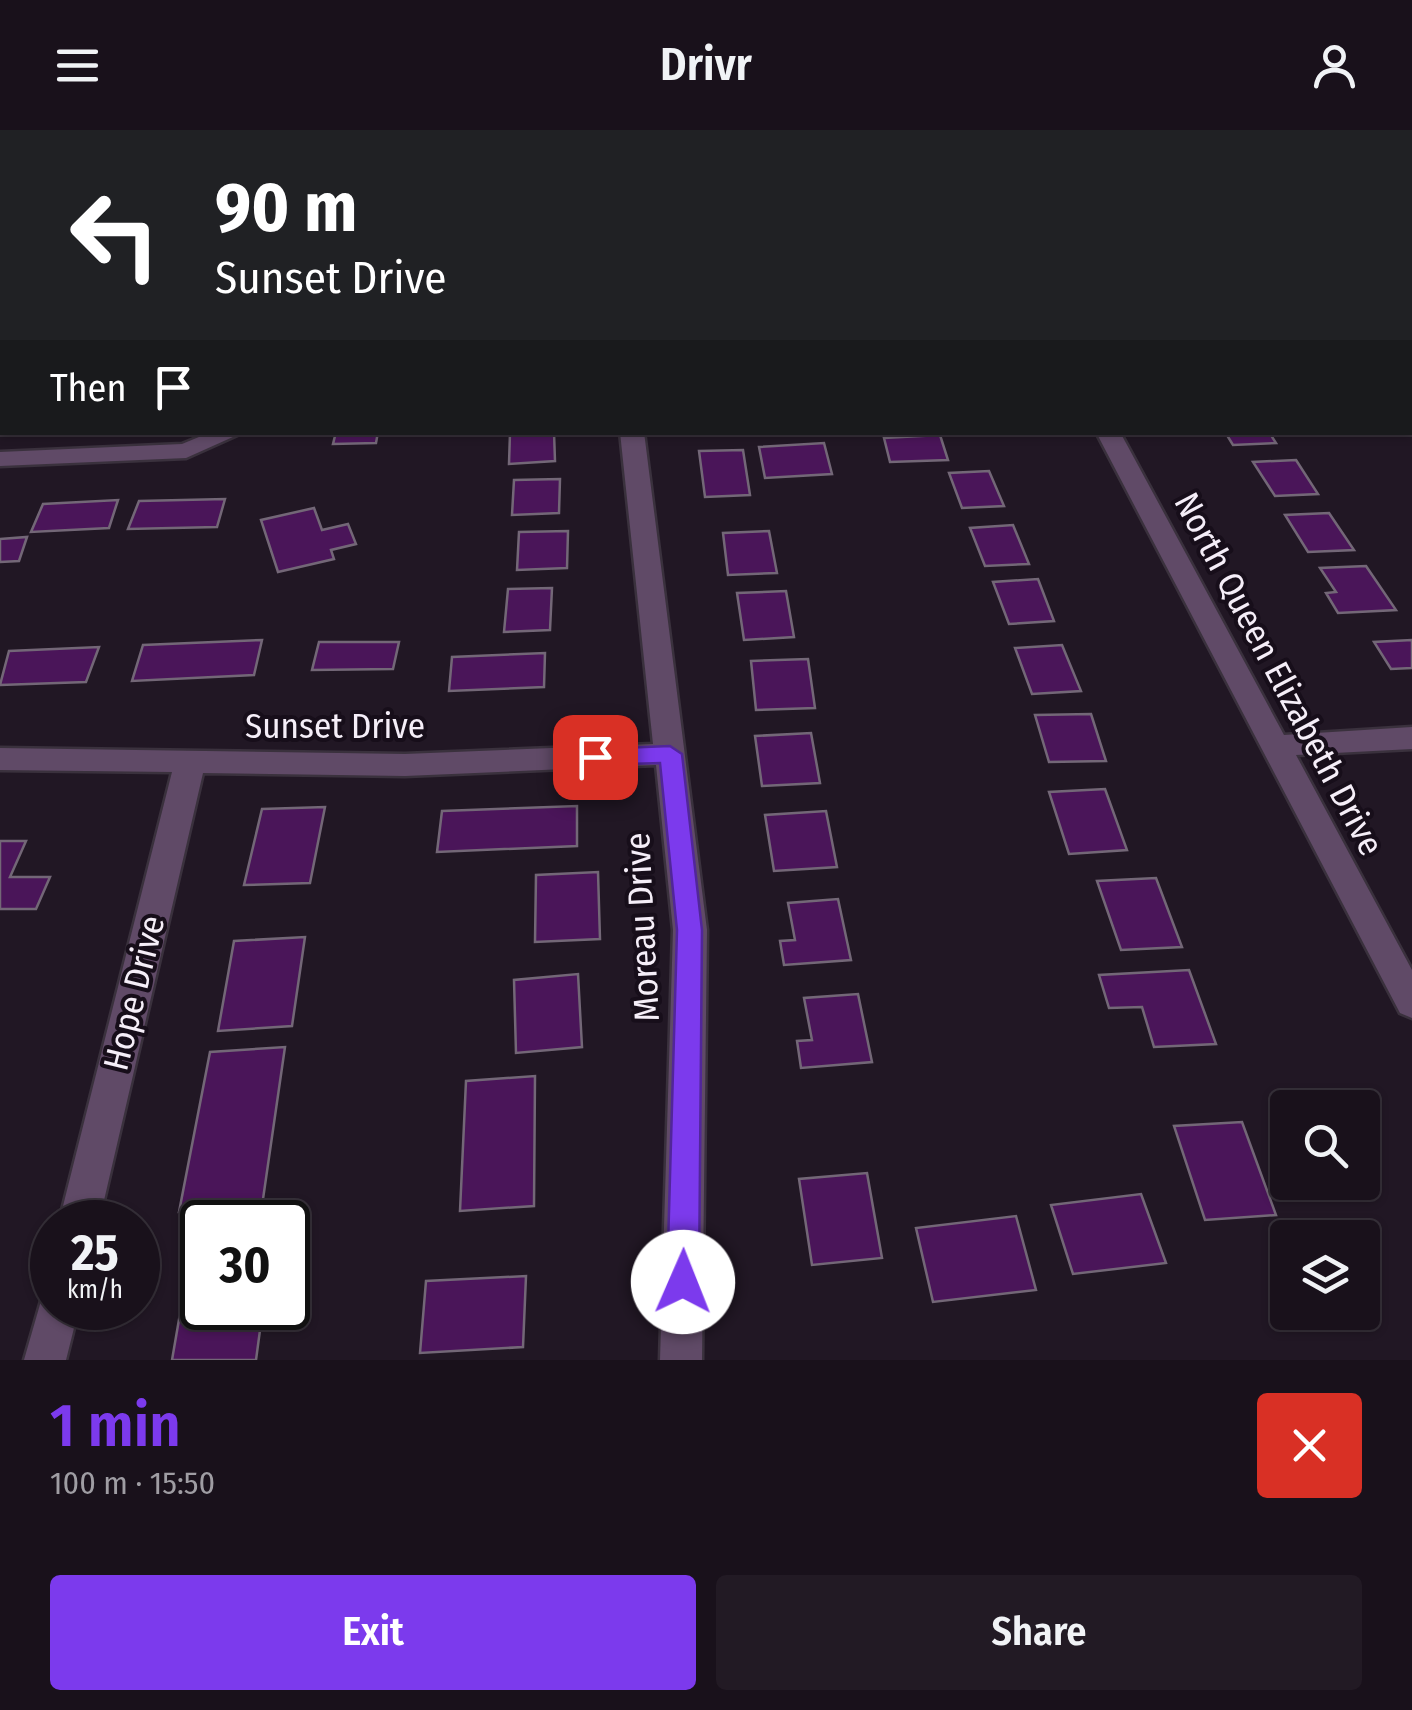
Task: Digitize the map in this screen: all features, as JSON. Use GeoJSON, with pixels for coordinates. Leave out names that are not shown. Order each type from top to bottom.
{"type":"FeatureCollection","features":[{"type":"Feature","properties":{"kind":"street"},"geometry":{"type":"LineString","coordinates":[[0,459],[186,451],[227,435]]}},
{"type":"Feature","properties":{"kind":"street","name":"Moreau Drive"},"geometry":{"type":"LineString","coordinates":[[632,435],[690,930],[682,1360]]}},
{"type":"Feature","properties":{"kind":"street","name":"North Queen Elizabeth Drive"},"geometry":{"type":"LineString","coordinates":[[1110,435],[1412,1003]]}},
{"type":"Feature","properties":{"kind":"street"},"geometry":{"type":"LineString","coordinates":[[1276,746],[1412,738]]}},
{"type":"Feature","properties":{"kind":"street","name":"Sunset Drive"},"geometry":{"type":"LineString","coordinates":[[0,759],[405,765],[670,754]]}},
{"type":"Feature","properties":{"kind":"street","name":"Hope Drive"},"geometry":{"type":"LineString","coordinates":[[84,1200],[190,763]]}},
{"type":"Feature","properties":{"kind":"street"},"geometry":{"type":"LineString","coordinates":[[45,1360],[52,1330]]}},
{"type":"Feature","properties":{"kind":"building"},"geometry":{"type":"Polygon","coordinates":[[[335,435],[377,435],[376,443],[333,444],[335,435]]]}},
{"type":"Feature","properties":{"kind":"building"},"geometry":{"type":"Polygon","coordinates":[[[510,435],[554,435],[555,461],[509,464],[510,435]]]}},
{"type":"Feature","properties":{"kind":"building"},"geometry":{"type":"Polygon","coordinates":[[[940,435],[948,460],[890,462],[884,438],[940,435]]]}},
{"type":"Feature","properties":{"kind":"building"},"geometry":{"type":"Polygon","coordinates":[[[1227,435],[1271,435],[1276,443],[1233,445],[1227,435]]]}},
{"type":"Feature","properties":{"kind":"building"},"geometry":{"type":"Polygon","coordinates":[[[824,443],[832,474],[765,478],[759,447],[824,443]]]}},
{"type":"Feature","properties":{"kind":"building"},"geometry":{"type":"Polygon","coordinates":[[[743,450],[750,495],[705,497],[699,451],[743,450]]]}},
{"type":"Feature","properties":{"kind":"building"},"geometry":{"type":"Polygon","coordinates":[[[1296,460],[1318,494],[1275,496],[1253,462],[1296,460]]]}},
{"type":"Feature","properties":{"kind":"building"},"geometry":{"type":"Polygon","coordinates":[[[989,471],[1004,506],[962,508],[949,473],[989,471]]]}},
{"type":"Feature","properties":{"kind":"building"},"geometry":{"type":"Polygon","coordinates":[[[560,479],[559,513],[512,515],[514,480],[560,479]]]}},
{"type":"Feature","properties":{"kind":"building"},"geometry":{"type":"Polygon","coordinates":[[[225,499],[217,527],[128,529],[139,501],[225,499]]]}},
{"type":"Feature","properties":{"kind":"building"},"geometry":{"type":"Polygon","coordinates":[[[118,500],[109,528],[31,532],[43,504],[118,500]]]}},
{"type":"Feature","properties":{"kind":"building"},"geometry":{"type":"Polygon","coordinates":[[[314,508],[322,530],[348,524],[356,544],[331,550],[334,559],[278,572],[261,520],[314,508]]]}},
{"type":"Feature","properties":{"kind":"building"},"geometry":{"type":"Polygon","coordinates":[[[1329,513],[1354,550],[1308,552],[1285,515],[1329,513]]]}},
{"type":"Feature","properties":{"kind":"building"},"geometry":{"type":"Polygon","coordinates":[[[1013,525],[1029,564],[985,566],[970,528],[1013,525]]]}},
{"type":"Feature","properties":{"kind":"building"},"geometry":{"type":"Polygon","coordinates":[[[568,531],[567,568],[517,570],[519,532],[568,531]]]}},
{"type":"Feature","properties":{"kind":"building"},"geometry":{"type":"Polygon","coordinates":[[[769,531],[777,573],[728,575],[723,533],[769,531]]]}},
{"type":"Feature","properties":{"kind":"building"},"geometry":{"type":"Polygon","coordinates":[[[27,537],[19,561],[0,562],[0,539],[27,537]]]}},
{"type":"Feature","properties":{"kind":"building"},"geometry":{"type":"Polygon","coordinates":[[[1366,566],[1396,610],[1338,613],[1326,593],[1336,592],[1320,568],[1366,566]]]}},
{"type":"Feature","properties":{"kind":"building"},"geometry":{"type":"Polygon","coordinates":[[[1038,579],[1054,621],[1009,624],[993,582],[1038,579]]]}},
{"type":"Feature","properties":{"kind":"building"},"geometry":{"type":"Polygon","coordinates":[[[552,588],[550,630],[504,632],[508,589],[552,588]]]}},
{"type":"Feature","properties":{"kind":"building"},"geometry":{"type":"Polygon","coordinates":[[[786,591],[794,637],[744,640],[737,593],[786,591]]]}},
{"type":"Feature","properties":{"kind":"building"},"geometry":{"type":"Polygon","coordinates":[[[262,640],[254,675],[132,681],[143,645],[262,640]]]}},
{"type":"Feature","properties":{"kind":"building"},"geometry":{"type":"Polygon","coordinates":[[[1412,640],[1412,668],[1391,669],[1374,642],[1412,640]]]}},
{"type":"Feature","properties":{"kind":"building"},"geometry":{"type":"Polygon","coordinates":[[[319,642],[399,642],[393,669],[312,670],[319,642]]]}},
{"type":"Feature","properties":{"kind":"building"},"geometry":{"type":"Polygon","coordinates":[[[1062,645],[1081,691],[1032,694],[1015,648],[1062,645]]]}},
{"type":"Feature","properties":{"kind":"building"},"geometry":{"type":"Polygon","coordinates":[[[99,647],[86,682],[0,685],[9,651],[99,647]]]}},
{"type":"Feature","properties":{"kind":"building"},"geometry":{"type":"Polygon","coordinates":[[[545,653],[544,687],[449,691],[452,657],[545,653]]]}},
{"type":"Feature","properties":{"kind":"building"},"geometry":{"type":"Polygon","coordinates":[[[808,659],[815,708],[756,710],[751,661],[808,659]]]}},
{"type":"Feature","properties":{"kind":"building"},"geometry":{"type":"Polygon","coordinates":[[[1091,714],[1106,761],[1049,762],[1035,715],[1091,714]]]}},
{"type":"Feature","properties":{"kind":"building"},"geometry":{"type":"Polygon","coordinates":[[[811,733],[820,783],[762,786],[755,736],[811,733]]]}},
{"type":"Feature","properties":{"kind":"building"},"geometry":{"type":"Polygon","coordinates":[[[1105,789],[1127,850],[1069,854],[1049,792],[1105,789]]]}},
{"type":"Feature","properties":{"kind":"building"},"geometry":{"type":"Polygon","coordinates":[[[577,806],[577,846],[437,852],[442,811],[577,806]]]}},
{"type":"Feature","properties":{"kind":"building"},"geometry":{"type":"Polygon","coordinates":[[[325,807],[310,883],[244,885],[262,809],[325,807]]]}},
{"type":"Feature","properties":{"kind":"building"},"geometry":{"type":"Polygon","coordinates":[[[826,811],[837,867],[774,871],[765,815],[826,811]]]}},
{"type":"Feature","properties":{"kind":"building"},"geometry":{"type":"Polygon","coordinates":[[[0,841],[26,841],[10,877],[50,877],[36,909],[0,909],[0,841]]]}},
{"type":"Feature","properties":{"kind":"building"},"geometry":{"type":"Polygon","coordinates":[[[598,872],[600,939],[535,942],[536,875],[598,872]]]}},
{"type":"Feature","properties":{"kind":"building"},"geometry":{"type":"Polygon","coordinates":[[[1156,878],[1182,947],[1121,950],[1097,881],[1156,878]]]}},
{"type":"Feature","properties":{"kind":"building"},"geometry":{"type":"Polygon","coordinates":[[[838,899],[851,960],[784,965],[780,941],[795,940],[788,903],[838,899]]]}},
{"type":"Feature","properties":{"kind":"building"},"geometry":{"type":"Polygon","coordinates":[[[305,937],[292,1026],[218,1031],[234,941],[305,937]]]}},
{"type":"Feature","properties":{"kind":"building"},"geometry":{"type":"Polygon","coordinates":[[[1189,970],[1216,1044],[1154,1047],[1142,1007],[1109,1008],[1099,975],[1189,970]]]}},
{"type":"Feature","properties":{"kind":"building"},"geometry":{"type":"Polygon","coordinates":[[[578,974],[582,1047],[516,1053],[514,980],[578,974]]]}},
{"type":"Feature","properties":{"kind":"building"},"geometry":{"type":"Polygon","coordinates":[[[858,994],[872,1062],[801,1068],[797,1041],[812,1040],[804,998],[858,994]]]}},
{"type":"Feature","properties":{"kind":"building"},"geometry":{"type":"Polygon","coordinates":[[[285,1047],[263,1200],[181,1200],[210,1052],[285,1047]]]}},
{"type":"Feature","properties":{"kind":"building"},"geometry":{"type":"Polygon","coordinates":[[[535,1076],[534,1206],[460,1211],[466,1081],[535,1076]]]}},
{"type":"Feature","properties":{"kind":"building"},"geometry":{"type":"Polygon","coordinates":[[[1242,1122],[1276,1215],[1205,1220],[1174,1126],[1242,1122]]]}},
{"type":"Feature","properties":{"kind":"building"},"geometry":{"type":"Polygon","coordinates":[[[867,1173],[882,1258],[812,1265],[799,1179],[867,1173]]]}},
{"type":"Feature","properties":{"kind":"building"},"geometry":{"type":"Polygon","coordinates":[[[1141,1194],[1166,1263],[1073,1274],[1051,1205],[1141,1194]]]}},
{"type":"Feature","properties":{"kind":"building"},"geometry":{"type":"Polygon","coordinates":[[[1016,1216],[1036,1290],[933,1302],[916,1228],[1016,1216]]]}},
{"type":"Feature","properties":{"kind":"building"},"geometry":{"type":"Polygon","coordinates":[[[526,1276],[523,1347],[420,1353],[426,1281],[526,1276]]]}},
{"type":"Feature","properties":{"kind":"building"},"geometry":{"type":"Polygon","coordinates":[[[180,1314],[180,1330],[260,1330],[256,1360],[172,1360],[180,1314]]]}},
{"type":"Feature","properties":{"kind":"route"},"geometry":{"type":"LineString","coordinates":[[595,757],[670,754],[690,930],[683,1282]]}}]}
